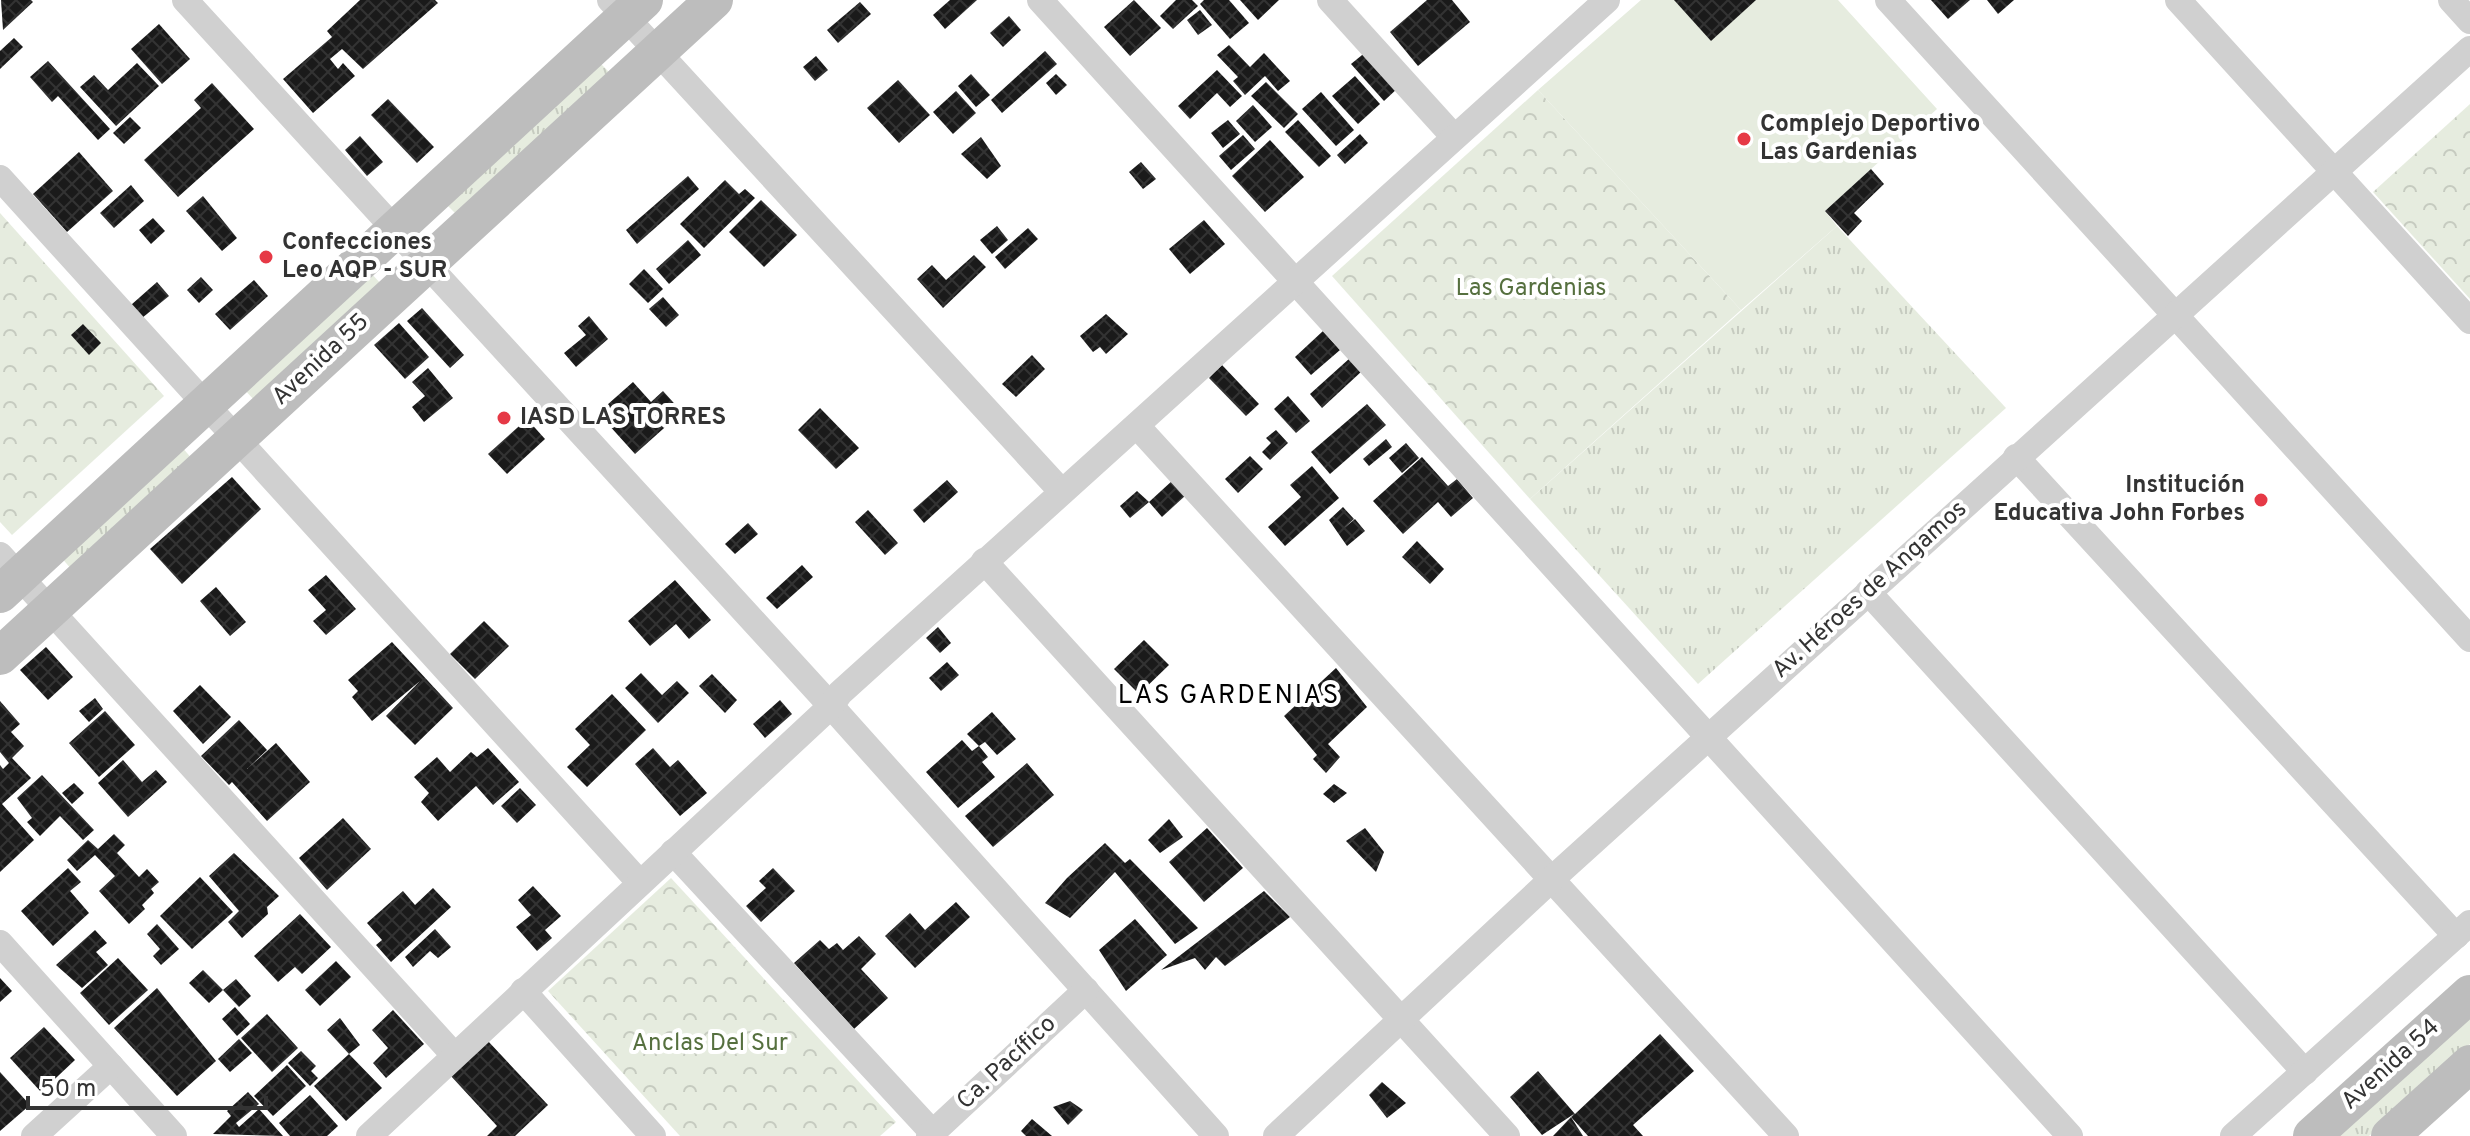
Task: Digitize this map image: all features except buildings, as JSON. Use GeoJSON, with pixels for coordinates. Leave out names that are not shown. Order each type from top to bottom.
{"type":"FeatureCollection","features":[{"type":"Feature","properties":{"kind":"street"},"geometry":{"type":"LineString","coordinates":[[185,0],[831,706],[1216,1136]]}},
{"type":"Feature","properties":{"kind":"street","name":"Avenida 55"},"geometry":{"type":"LineString","coordinates":[[0,656],[714,0]]}},
{"type":"Feature","properties":{"kind":"street"},"geometry":{"type":"LineString","coordinates":[[1040,0],[2070,1136]]}},
{"type":"Feature","properties":{"kind":"street"},"geometry":{"type":"LineString","coordinates":[[1330,0],[1454,137]]}},
{"type":"Feature","properties":{"kind":"street"},"geometry":{"type":"LineString","coordinates":[[1888,0],[2470,639]]}},
{"type":"Feature","properties":{"kind":"street"},"geometry":{"type":"LineString","coordinates":[[2178,0],[2470,321]]}},
{"type":"Feature","properties":{"kind":"street"},"geometry":{"type":"LineString","coordinates":[[2451,0],[2470,21]]}},
{"type":"Feature","properties":{"kind":"street"},"geometry":{"type":"LineString","coordinates":[[369,1136],[831,706],[840,693],[1605,1]]}},
{"type":"Feature","properties":{"kind":"street"},"geometry":{"type":"LineString","coordinates":[[627,6],[658,52],[1062,492]]}},
{"type":"Feature","properties":{"kind":"street","name":"Avenida 55"},"geometry":{"type":"LineString","coordinates":[[6,575],[205,405],[627,6]]}},
{"type":"Feature","properties":{"kind":"street","name":"Av. Héroes de Angamos"},"geometry":{"type":"LineString","coordinates":[[1276,1136],[1553,878],[2470,49]]}},
{"type":"Feature","properties":{"kind":"street"},"geometry":{"type":"LineString","coordinates":[[0,178],[640,883]]}},
{"type":"Feature","properties":{"kind":"street"},"geometry":{"type":"LineString","coordinates":[[1137,426],[1786,1136]]}},
{"type":"Feature","properties":{"kind":"street"},"geometry":{"type":"LineString","coordinates":[[2016,457],[2463,929],[2233,1136]]}},
{"type":"Feature","properties":{"kind":"street"},"geometry":{"type":"LineString","coordinates":[[984,561],[1507,1136]]}},
{"type":"Feature","properties":{"kind":"street"},"geometry":{"type":"LineString","coordinates":[[6,575],[51,610],[454,1055]]}},
{"type":"Feature","properties":{"kind":"street"},"geometry":{"type":"LineString","coordinates":[[1868,592],[2305,1072]]}},
{"type":"Feature","properties":{"kind":"street"},"geometry":{"type":"LineString","coordinates":[[673,852],[931,1134]]}},
{"type":"Feature","properties":{"kind":"street"},"geometry":{"type":"LineString","coordinates":[[0,943],[174,1136]]}},
{"type":"Feature","properties":{"kind":"street","name":"Ca. Pacífico"},"geometry":{"type":"LineString","coordinates":[[931,1134],[1086,990]]}},
{"type":"Feature","properties":{"kind":"street"},"geometry":{"type":"LineString","coordinates":[[523,991],[653,1136]]}},
{"type":"Feature","properties":{"kind":"street","name":"Avenida 54"},"geometry":{"type":"LineString","coordinates":[[2312,1136],[2470,994]]}},
{"type":"Feature","properties":{"kind":"street"},"geometry":{"type":"LineString","coordinates":[[2390,1136],[2470,1064]]}},
{"type":"Feature","properties":{"kind":"street"},"geometry":{"type":"LineString","coordinates":[[34,1136],[111,1066]]}},
{"type":"Feature","properties":{"kind":"green space","name":"Complejo Deportivo Las Gardenias"},"geometry":{"type":"Polygon","coordinates":[[[1641,0],[1838,0],[1937,109],[1825,211],[1837,226],[1741,310],[1538,90],[1641,0]]]}},
{"type":"Feature","properties":{"kind":"green space"},"geometry":{"type":"Polygon","coordinates":[[[599,62],[610,73],[455,213],[444,202],[599,62]]]}},
{"type":"Feature","properties":{"kind":"green space","name":"Las Gardenias"},"geometry":{"type":"Polygon","coordinates":[[[1538,90],[1741,310],[1530,499],[1332,276],[1538,90]]]}},
{"type":"Feature","properties":{"kind":"green space"},"geometry":{"type":"Polygon","coordinates":[[[2470,104],[2470,299],[2373,192],[2470,104]]]}},
{"type":"Feature","properties":{"kind":"green space"},"geometry":{"type":"Polygon","coordinates":[[[0,213],[164,396],[12,535],[0,522],[0,213]]]}},
{"type":"Feature","properties":{"kind":"green space"},"geometry":{"type":"Polygon","coordinates":[[[1837,226],[2006,408],[1698,684],[1530,499],[1837,226]]]}},
{"type":"Feature","properties":{"kind":"green space"},"geometry":{"type":"Polygon","coordinates":[[[370,272],[382,285],[255,401],[243,388],[370,272]]]}},
{"type":"Feature","properties":{"kind":"green space"},"geometry":{"type":"Polygon","coordinates":[[[181,446],[193,460],[72,570],[60,556],[181,446]]]}},
{"type":"Feature","properties":{"kind":"green space","name":"Anclas Del Sur"},"geometry":{"type":"Polygon","coordinates":[[[671,878],[896,1122],[880,1136],[680,1136],[548,991],[671,878]]]}},
{"type":"Feature","properties":{"kind":"green space"},"geometry":{"type":"Polygon","coordinates":[[[2470,1015],[2470,1044],[2369,1136],[2336,1136],[2470,1015]]]}},
{"type":"Feature","properties":{"kind":"place","name":"Complejo Deportivo Las Gardenias"},"geometry":{"type":"Point","coordinates":[1744,139]}},
{"type":"Feature","properties":{"kind":"place","name":"Confecciones Leo AQP - SUR"},"geometry":{"type":"Point","coordinates":[266,257]}},
{"type":"Feature","properties":{"kind":"place","name":"IASD LAS TORRES"},"geometry":{"type":"Point","coordinates":[504,418]}},
{"type":"Feature","properties":{"kind":"place","name":"Institución Educativa John Forbes"},"geometry":{"type":"Point","coordinates":[2261,500]}},
{"type":"Feature","properties":{"kind":"district","name":"LAS GARDENIAS"},"geometry":{"type":"Point","coordinates":[1229,696]}}]}
